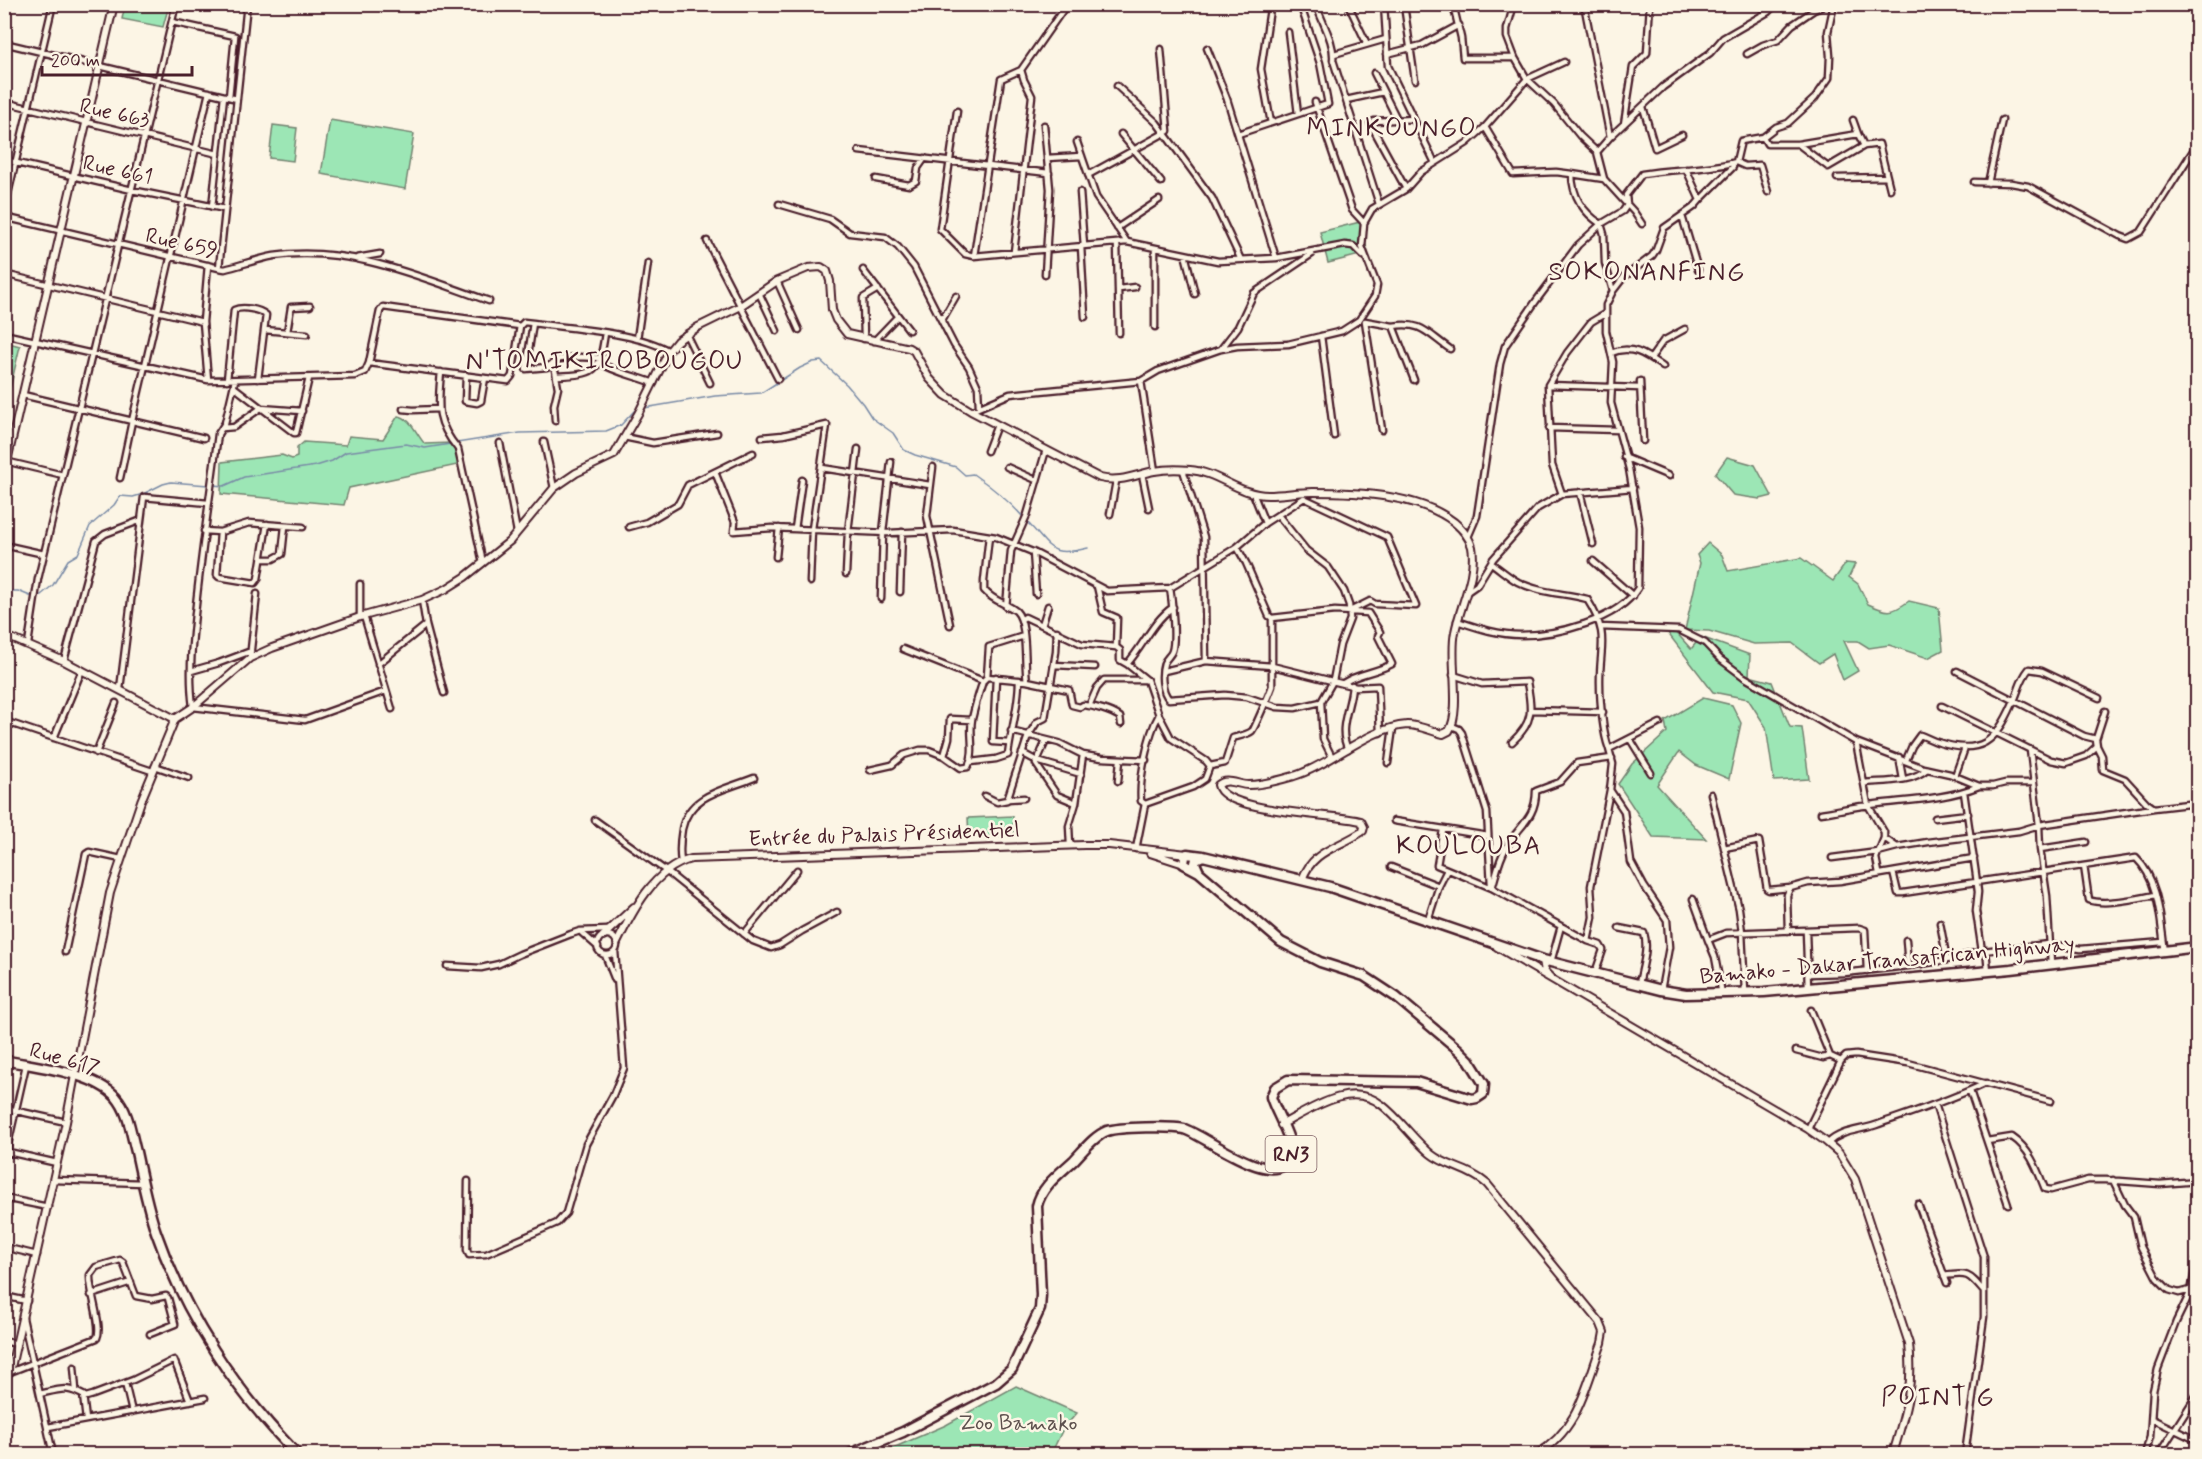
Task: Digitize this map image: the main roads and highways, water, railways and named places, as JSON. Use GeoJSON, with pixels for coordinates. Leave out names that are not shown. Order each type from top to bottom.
{"type":"FeatureCollection","features":[{"type":"Feature","properties":{"kind":"highway","name":"Bamako - Dakar Transafrican Highway"},"geometry":{"type":"LineString","coordinates":[[1199,872],[1184,864],[1183,857],[1187,854],[1203,856],[1302,879],[1547,961],[1661,990],[1698,995],[1808,988],[1988,971],[2198,947]]}},
{"type":"Feature","properties":{"kind":"highway"},"geometry":{"type":"LineString","coordinates":[[1199,872],[1195,863],[1196,859],[1203,856]]}},
{"type":"Feature","properties":{"kind":"highway","name":"RN3"},"geometry":{"type":"LineString","coordinates":[[850,1455],[903,1432],[996,1383],[1012,1369],[1041,1302],[1036,1206],[1038,1199],[1046,1188],[1100,1135],[1109,1130],[1180,1128],[1202,1137],[1233,1157],[1275,1167],[1287,1161],[1291,1153],[1289,1141],[1271,1097],[1275,1088],[1288,1080],[1416,1082],[1472,1099],[1483,1094],[1484,1084],[1469,1060],[1396,997],[1364,976],[1320,962],[1281,942],[1199,872]]}},
{"type":"Feature","properties":{"kind":"highway","name":"Rue 617"},"geometry":{"type":"LineString","coordinates":[[4,1060],[97,1083],[109,1090],[124,1109],[149,1211],[169,1264],[213,1350],[234,1382],[268,1426],[297,1455]]}},
{"type":"Feature","properties":{"kind":"waterway"},"geometry":{"type":"LineString","coordinates":[[644,408],[715,396],[761,393],[800,368],[821,361],[847,385],[872,418],[893,433],[904,450],[956,467],[965,475],[973,474],[1000,494],[1024,518]]}},
{"type":"Feature","properties":{"kind":"waterway"},"geometry":{"type":"LineString","coordinates":[[213,485],[224,486],[244,477],[316,466],[332,461],[346,452],[406,444],[425,448],[520,433],[606,431],[621,425],[635,410],[639,409]]}},
{"type":"Feature","properties":{"kind":"waterway"},"geometry":{"type":"LineString","coordinates":[[4,591],[18,591],[30,596],[41,595],[53,585],[68,560],[78,554],[90,526],[114,505],[120,496],[133,497],[171,482],[208,485]]}},
{"type":"Feature","properties":{"kind":"waterway"},"geometry":{"type":"LineString","coordinates":[[1027,522],[1047,544],[1058,551],[1088,548]]}},
{"type":"Feature","properties":{"kind":"district","name":"MINKOUNGO"},"geometry":{"type":"Point","coordinates":[1392,127]}},
{"type":"Feature","properties":{"kind":"district","name":"SOKONANFING"},"geometry":{"type":"Point","coordinates":[1647,271]}},
{"type":"Feature","properties":{"kind":"district","name":"N'TOMIKIROBOUGOU"},"geometry":{"type":"Point","coordinates":[605,360]}},
{"type":"Feature","properties":{"kind":"district","name":"KOULOUBA"},"geometry":{"type":"Point","coordinates":[1469,845]}},
{"type":"Feature","properties":{"kind":"district","name":"POINT G"},"geometry":{"type":"Point","coordinates":[1938,1396]}},
{"type":"Feature","properties":{"kind":"park label","name":"Zoo Bamako"},"geometry":{"type":"Point","coordinates":[1018,1422]}}]}
